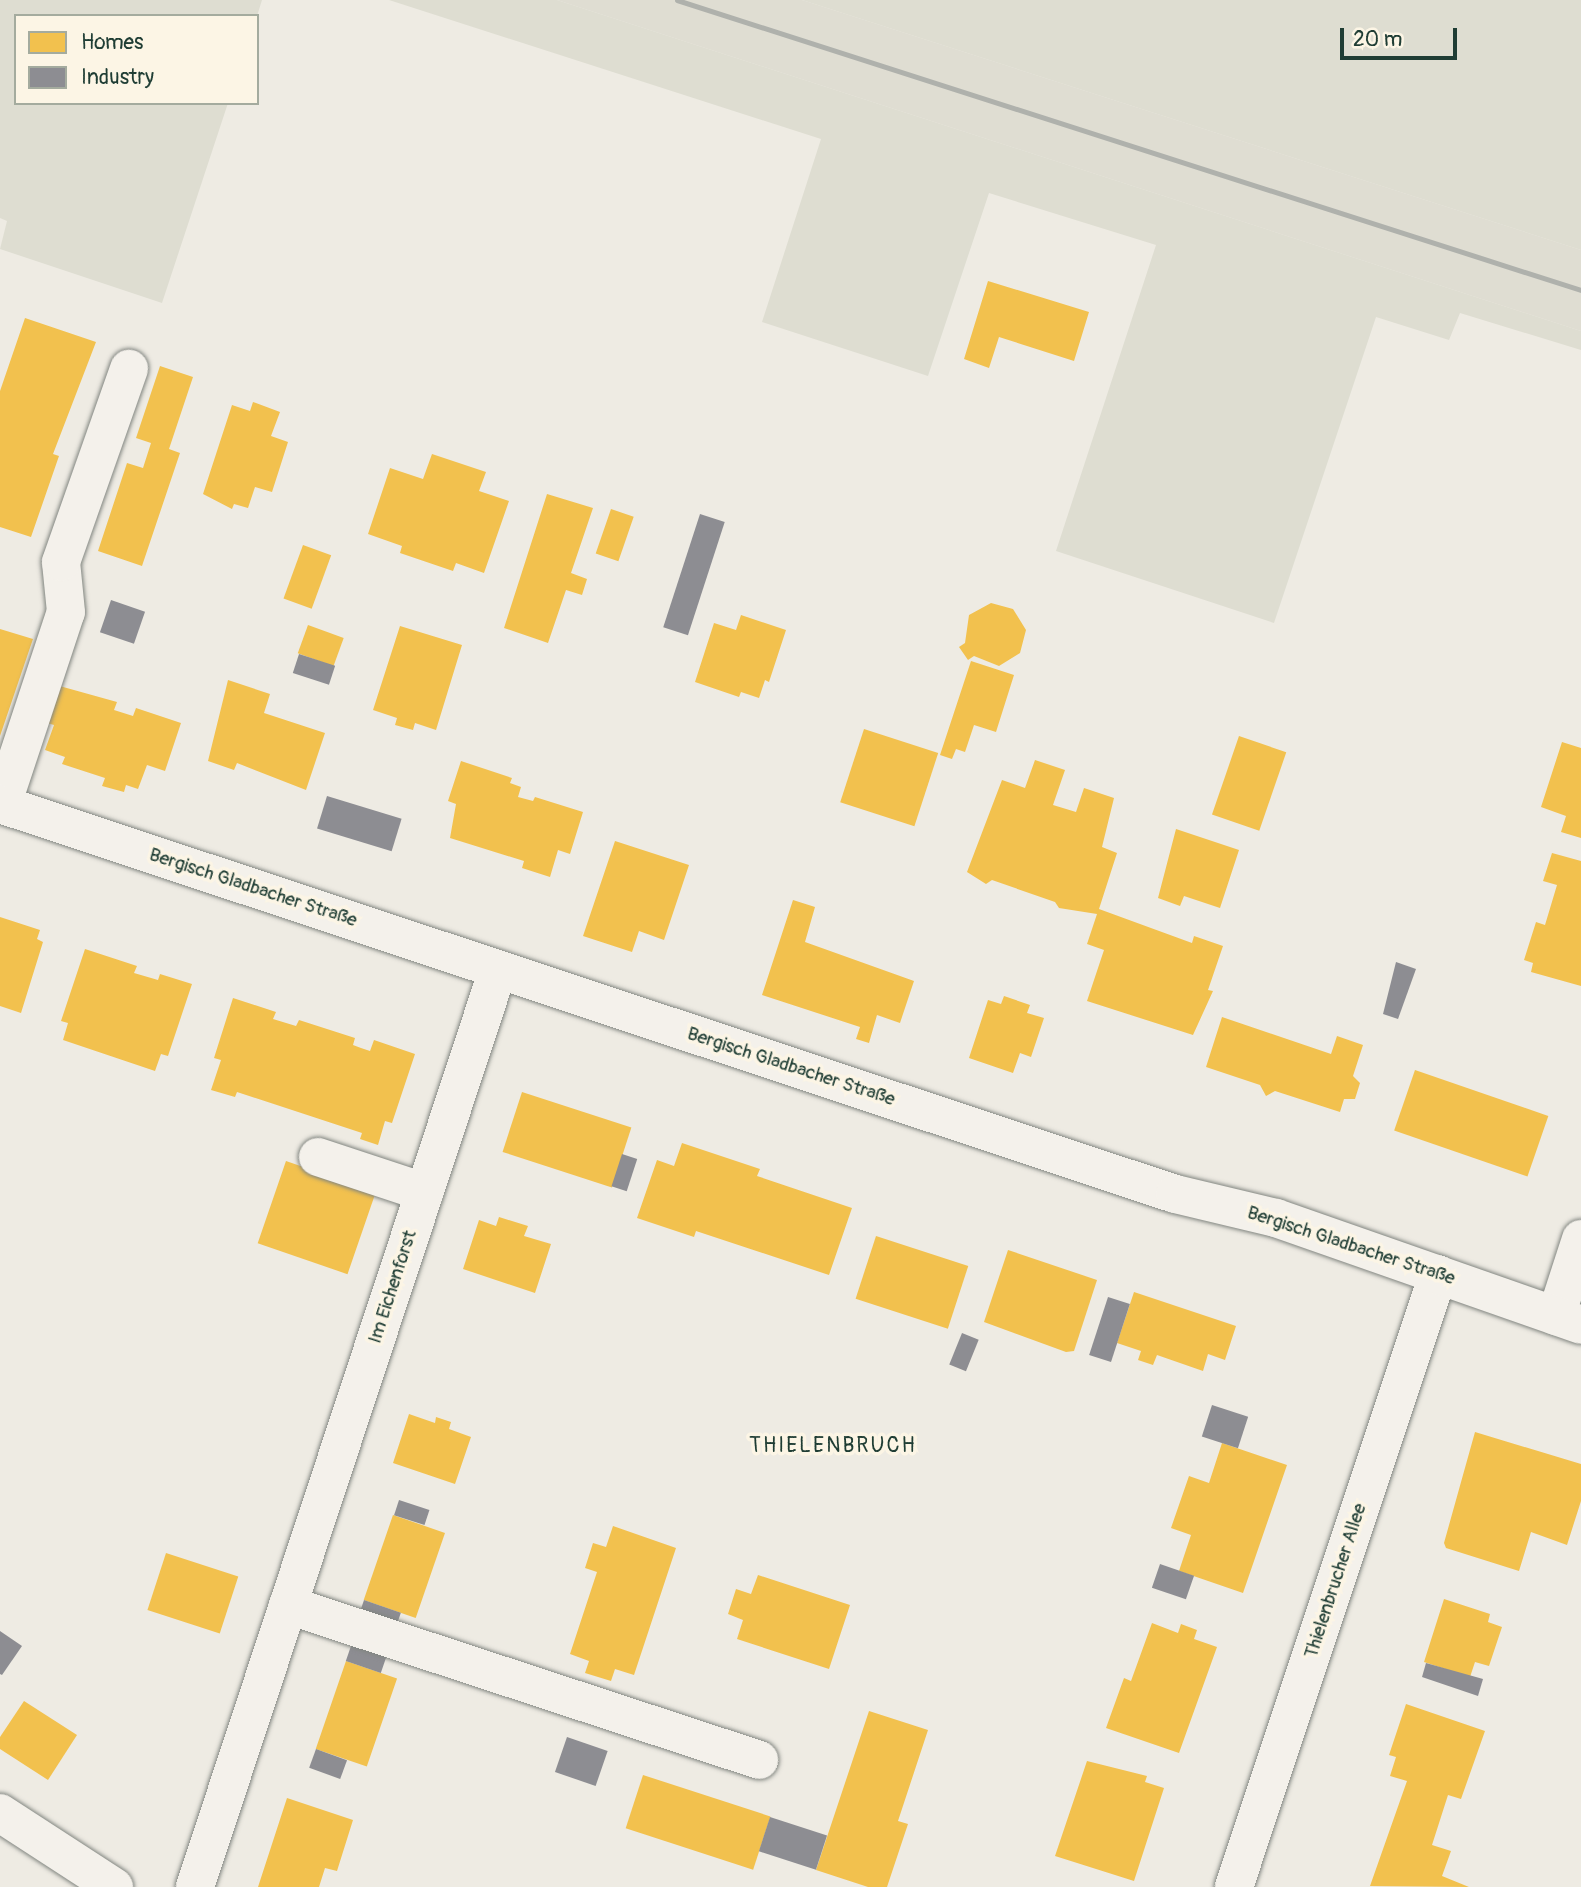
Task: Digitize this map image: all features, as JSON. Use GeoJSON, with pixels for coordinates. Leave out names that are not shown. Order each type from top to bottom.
{"type":"FeatureCollection","features":[{"type":"Feature","properties":{"kind":"street","name":"Bergisch Gladbacher Straße"},"geometry":{"type":"LineString","coordinates":[[129,369],[61,562],[66,612],[1,805],[1164,1190],[1276,1217],[1568,1321]]}},
{"type":"Feature","properties":{"kind":"street","name":"Im Eichenforst"},"geometry":{"type":"LineString","coordinates":[[195,1887],[498,970]]}},
{"type":"Feature","properties":{"kind":"street"},"geometry":{"type":"LineString","coordinates":[[318,1157],[424,1192]]}},
{"type":"Feature","properties":{"kind":"street"},"geometry":{"type":"LineString","coordinates":[[1568,1321],[1581,1239]]}},
{"type":"Feature","properties":{"kind":"street","name":"Thielenbrucher Allee"},"geometry":{"type":"LineString","coordinates":[[1234,1887],[1438,1274]]}},
{"type":"Feature","properties":{"kind":"street"},"geometry":{"type":"LineString","coordinates":[[288,1605],[759,1760]]}},
{"type":"Feature","properties":{"kind":"street"},"geometry":{"type":"LineString","coordinates":[[0,1814],[114,1887]]}},
{"type":"Feature","properties":{"kind":"shaded area"},"geometry":{"type":"Polygon","coordinates":[[[0,0],[262,0],[258,14],[14,14],[14,105],[227,105],[162,303],[0,249],[7,221],[0,218],[0,0]]]}},
{"type":"Feature","properties":{"kind":"shaded area"},"geometry":{"type":"Polygon","coordinates":[[[389,0],[557,0],[1581,331],[1581,350],[1460,313],[1449,340],[1376,317],[1274,623],[1056,551],[1156,245],[989,193],[928,376],[762,322],[821,139],[389,0]]]}},
{"type":"Feature","properties":{"kind":"shaded area"},"geometry":{"type":"Polygon","coordinates":[[[557,0],[802,0],[1581,250],[1581,331],[557,0]]]}},
{"type":"Feature","properties":{"kind":"shaded area"},"geometry":{"type":"Polygon","coordinates":[[[802,0],[1581,0],[1581,250],[802,0]]]}},
{"type":"Feature","properties":{"kind":"building: Homes"},"geometry":{"type":"Polygon","coordinates":[[[988,281],[1089,312],[1074,361],[999,337],[989,368],[964,359],[988,281]]]}},
{"type":"Feature","properties":{"kind":"building: Homes"},"geometry":{"type":"Polygon","coordinates":[[[25,318],[96,342],[53,454],[59,456],[31,537],[0,527],[0,391],[25,318]]]}},
{"type":"Feature","properties":{"kind":"building: Homes"},"geometry":{"type":"Polygon","coordinates":[[[160,366],[193,377],[169,449],[180,453],[142,566],[98,551],[127,463],[143,468],[151,443],[136,438],[160,366]]]}},
{"type":"Feature","properties":{"kind":"building: Homes"},"geometry":{"type":"Polygon","coordinates":[[[253,402],[280,412],[271,436],[288,442],[272,492],[255,487],[248,508],[234,504],[232,509],[203,494],[232,405],[250,411],[253,402]]]}},
{"type":"Feature","properties":{"kind":"building: Homes"},"geometry":{"type":"Polygon","coordinates":[[[432,454],[486,472],[479,491],[509,501],[484,573],[456,563],[453,571],[400,553],[402,546],[368,534],[390,468],[423,479],[432,454]]]}},
{"type":"Feature","properties":{"kind":"building: Homes"},"geometry":{"type":"Polygon","coordinates":[[[547,494],[593,508],[571,573],[587,579],[582,595],[566,590],[548,643],[504,628],[547,494]]]}},
{"type":"Feature","properties":{"kind":"building: Homes"},"geometry":{"type":"Polygon","coordinates":[[[611,509],[634,517],[618,561],[596,553],[611,509]]]}},
{"type":"Feature","properties":{"kind":"building: Homes"},"geometry":{"type":"Polygon","coordinates":[[[303,545],[331,555],[312,609],[284,599],[303,545]]]}},
{"type":"Feature","properties":{"kind":"building: Homes"},"geometry":{"type":"Polygon","coordinates":[[[991,603],[1013,609],[1026,630],[1020,653],[999,666],[974,656],[968,660],[959,647],[965,643],[969,615],[991,603]]]}},
{"type":"Feature","properties":{"kind":"building: Homes"},"geometry":{"type":"Polygon","coordinates":[[[741,615],[786,630],[769,682],[765,680],[759,698],[741,692],[739,697],[695,682],[714,623],[736,630],[741,615]]]}},
{"type":"Feature","properties":{"kind":"building: Homes"},"geometry":{"type":"Polygon","coordinates":[[[308,625],[344,638],[333,666],[298,653],[308,625]]]}},
{"type":"Feature","properties":{"kind":"building: Homes"},"geometry":{"type":"Polygon","coordinates":[[[400,626],[462,645],[436,730],[415,723],[413,730],[395,725],[397,718],[373,710],[400,626]]]}},
{"type":"Feature","properties":{"kind":"building: Homes"},"geometry":{"type":"Polygon","coordinates":[[[0,629],[33,639],[0,736],[0,629]]]}},
{"type":"Feature","properties":{"kind":"building: Homes"},"geometry":{"type":"Polygon","coordinates":[[[971,661],[1014,675],[996,732],[974,725],[965,752],[956,749],[952,759],[940,755],[971,661]]]}},
{"type":"Feature","properties":{"kind":"building: Homes"},"geometry":{"type":"Polygon","coordinates":[[[228,680],[270,694],[264,713],[325,733],[306,790],[237,763],[234,770],[208,761],[228,680]]]}},
{"type":"Feature","properties":{"kind":"building: Homes"},"geometry":{"type":"Polygon","coordinates":[[[56,685],[117,702],[114,710],[133,716],[136,708],[181,723],[165,771],[147,765],[138,789],[126,785],[124,792],[102,786],[105,778],[62,764],[65,757],[45,750],[54,725],[44,722],[56,685]]]}},
{"type":"Feature","properties":{"kind":"building: Homes"},"geometry":{"type":"Polygon","coordinates":[[[864,729],[938,753],[914,826],[840,802],[864,729]]]}},
{"type":"Feature","properties":{"kind":"building: Homes"},"geometry":{"type":"Polygon","coordinates":[[[1239,736],[1286,752],[1259,831],[1212,814],[1239,736]]]}},
{"type":"Feature","properties":{"kind":"building: Homes"},"geometry":{"type":"Polygon","coordinates":[[[1562,742],[1581,748],[1581,838],[1561,832],[1566,816],[1541,807],[1562,742]]]}},
{"type":"Feature","properties":{"kind":"building: Homes"},"geometry":{"type":"Polygon","coordinates":[[[1035,760],[1065,770],[1053,805],[1076,812],[1084,788],[1114,798],[1102,847],[1117,853],[1099,909],[1192,943],[1194,936],[1223,946],[1208,990],[1213,991],[1193,1035],[1087,1001],[1104,950],[1087,944],[1097,914],[1059,908],[1055,902],[992,880],[986,884],[967,872],[1002,780],[1025,788],[1035,760]]]}},
{"type":"Feature","properties":{"kind":"building: Homes"},"geometry":{"type":"Polygon","coordinates":[[[461,761],[512,778],[510,783],[521,787],[518,797],[533,801],[535,797],[583,812],[570,854],[558,850],[550,877],[522,868],[524,861],[450,838],[456,804],[448,801],[461,761]]]}},
{"type":"Feature","properties":{"kind":"building: Homes"},"geometry":{"type":"Polygon","coordinates":[[[1176,829],[1239,850],[1220,908],[1184,896],[1180,906],[1158,898],[1176,829]]]}},
{"type":"Feature","properties":{"kind":"building: Homes"},"geometry":{"type":"Polygon","coordinates":[[[615,841],[689,865],[664,940],[639,931],[632,952],[583,936],[615,841]]]}},
{"type":"Feature","properties":{"kind":"building: Homes"},"geometry":{"type":"Polygon","coordinates":[[[1552,853],[1581,861],[1581,986],[1531,972],[1533,963],[1524,960],[1536,922],[1545,925],[1557,885],[1543,881],[1552,853]]]}},
{"type":"Feature","properties":{"kind":"building: Homes"},"geometry":{"type":"Polygon","coordinates":[[[793,900],[815,907],[805,942],[914,981],[900,1023],[877,1015],[869,1043],[856,1039],[860,1027],[762,995],[793,900]]]}},
{"type":"Feature","properties":{"kind":"building: Homes"},"geometry":{"type":"Polygon","coordinates":[[[0,917],[40,930],[37,939],[43,942],[21,1013],[0,1006],[0,917]]]}},
{"type":"Feature","properties":{"kind":"building: Homes"},"geometry":{"type":"Polygon","coordinates":[[[85,949],[137,966],[134,973],[158,980],[160,974],[192,984],[168,1056],[161,1054],[155,1071],[63,1040],[68,1023],[61,1021],[85,949]]]}},
{"type":"Feature","properties":{"kind":"building: Homes"},"geometry":{"type":"Polygon","coordinates":[[[1004,996],[1030,1005],[1027,1013],[1044,1018],[1031,1057],[1020,1053],[1013,1073],[969,1058],[988,1000],[1001,1004],[1004,996]]]}},
{"type":"Feature","properties":{"kind":"building: Homes"},"geometry":{"type":"Polygon","coordinates":[[[233,998],[276,1012],[273,1019],[296,1026],[299,1020],[355,1038],[353,1045],[370,1051],[374,1040],[415,1054],[392,1123],[385,1121],[378,1145],[360,1139],[362,1133],[237,1092],[235,1097],[211,1090],[221,1060],[214,1058],[233,998]]]}},
{"type":"Feature","properties":{"kind":"building: Homes"},"geometry":{"type":"Polygon","coordinates":[[[1222,1017],[1331,1054],[1337,1036],[1363,1045],[1353,1076],[1360,1083],[1355,1099],[1344,1099],[1340,1112],[1275,1091],[1266,1096],[1260,1085],[1206,1067],[1222,1017]]]}},
{"type":"Feature","properties":{"kind":"building: Homes"},"geometry":{"type":"Polygon","coordinates":[[[1415,1070],[1548,1116],[1527,1176],[1394,1131],[1415,1070]]]}},
{"type":"Feature","properties":{"kind":"building: Homes"},"geometry":{"type":"Polygon","coordinates":[[[522,1092],[631,1128],[612,1187],[503,1152],[522,1092]]]}},
{"type":"Feature","properties":{"kind":"building: Homes"},"geometry":{"type":"Polygon","coordinates":[[[682,1143],[760,1169],[757,1176],[852,1208],[829,1275],[696,1231],[694,1237],[637,1218],[657,1160],[674,1166],[682,1143]]]}},
{"type":"Feature","properties":{"kind":"building: Homes"},"geometry":{"type":"Polygon","coordinates":[[[286,1161],[376,1192],[347,1274],[258,1243],[286,1161]]]}},
{"type":"Feature","properties":{"kind":"building: Homes"},"geometry":{"type":"Polygon","coordinates":[[[499,1217],[528,1226],[524,1236],[551,1244],[535,1293],[463,1269],[479,1220],[496,1226],[499,1217]]]}},
{"type":"Feature","properties":{"kind":"building: Homes"},"geometry":{"type":"Polygon","coordinates":[[[876,1236],[968,1266],[948,1329],[856,1299],[876,1236]]]}},
{"type":"Feature","properties":{"kind":"building: Homes"},"geometry":{"type":"Polygon","coordinates":[[[1008,1250],[1097,1280],[1074,1351],[1066,1352],[984,1322],[1008,1250]]]}},
{"type":"Feature","properties":{"kind":"building: Homes"},"geometry":{"type":"Polygon","coordinates":[[[1134,1292],[1236,1326],[1225,1360],[1208,1354],[1203,1371],[1157,1355],[1153,1365],[1138,1360],[1141,1351],[1117,1343],[1134,1292]]]}},
{"type":"Feature","properties":{"kind":"building: Homes"},"geometry":{"type":"Polygon","coordinates":[[[409,1414],[435,1423],[436,1417],[451,1422],[449,1429],[471,1437],[455,1484],[393,1463],[409,1414]]]}},
{"type":"Feature","properties":{"kind":"building: Homes"},"geometry":{"type":"Polygon","coordinates":[[[1475,1432],[1581,1464],[1581,1501],[1567,1545],[1531,1532],[1519,1571],[1446,1548],[1444,1543],[1475,1432]]]}},
{"type":"Feature","properties":{"kind":"building: Homes"},"geometry":{"type":"Polygon","coordinates":[[[1222,1443],[1287,1465],[1243,1593],[1179,1571],[1191,1535],[1171,1528],[1189,1476],[1209,1483],[1222,1443]]]}},
{"type":"Feature","properties":{"kind":"building: Homes"},"geometry":{"type":"Polygon","coordinates":[[[393,1515],[445,1533],[416,1618],[364,1600],[393,1515]]]}},
{"type":"Feature","properties":{"kind":"building: Homes"},"geometry":{"type":"Polygon","coordinates":[[[613,1526],[676,1548],[634,1675],[615,1669],[611,1681],[585,1673],[589,1661],[570,1654],[597,1572],[585,1568],[593,1543],[606,1547],[613,1526]]]}},
{"type":"Feature","properties":{"kind":"building: Homes"},"geometry":{"type":"Polygon","coordinates":[[[166,1553],[238,1576],[220,1634],[147,1610],[166,1553]]]}},
{"type":"Feature","properties":{"kind":"building: Homes"},"geometry":{"type":"Polygon","coordinates":[[[758,1575],[850,1605],[829,1669],[737,1639],[743,1620],[728,1614],[736,1589],[751,1594],[758,1575]]]}},
{"type":"Feature","properties":{"kind":"building: Homes"},"geometry":{"type":"Polygon","coordinates":[[[1444,1599],[1490,1614],[1488,1622],[1502,1627],[1489,1666],[1475,1662],[1470,1677],[1424,1662],[1444,1599]]]}},
{"type":"Feature","properties":{"kind":"building: Homes"},"geometry":{"type":"Polygon","coordinates":[[[1152,1623],[1178,1633],[1181,1624],[1197,1630],[1194,1639],[1217,1647],[1179,1753],[1106,1728],[1124,1678],[1131,1681],[1152,1623]]]}},
{"type":"Feature","properties":{"kind":"building: Homes"},"geometry":{"type":"Polygon","coordinates":[[[346,1661],[397,1679],[367,1767],[316,1749],[346,1661]]]}},
{"type":"Feature","properties":{"kind":"building: Homes"},"geometry":{"type":"Polygon","coordinates":[[[24,1701],[77,1735],[48,1780],[0,1749],[0,1737],[24,1701]]]}},
{"type":"Feature","properties":{"kind":"building: Homes"},"geometry":{"type":"Polygon","coordinates":[[[1406,1704],[1485,1731],[1461,1799],[1448,1795],[1432,1845],[1451,1851],[1442,1876],[1469,1887],[1370,1886],[1407,1781],[1390,1776],[1396,1757],[1389,1755],[1406,1704]]]}},
{"type":"Feature","properties":{"kind":"building: Homes"},"geometry":{"type":"Polygon","coordinates":[[[869,1711],[928,1730],[898,1821],[908,1824],[887,1887],[868,1887],[816,1870],[869,1711]]]}},
{"type":"Feature","properties":{"kind":"building: Homes"},"geometry":{"type":"Polygon","coordinates":[[[1087,1761],[1147,1776],[1145,1782],[1164,1788],[1134,1881],[1055,1856],[1087,1761]]]}},
{"type":"Feature","properties":{"kind":"building: Homes"},"geometry":{"type":"Polygon","coordinates":[[[643,1775],[770,1816],[753,1870],[626,1828],[643,1775]]]}},
{"type":"Feature","properties":{"kind":"building: Homes"},"geometry":{"type":"Polygon","coordinates":[[[287,1798],[353,1820],[337,1871],[325,1868],[319,1887],[258,1887],[287,1798]]]}},
{"type":"Feature","properties":{"kind":"building: Industry"},"geometry":{"type":"Polygon","coordinates":[[[700,514],[725,522],[688,635],[663,627],[700,514]]]}},
{"type":"Feature","properties":{"kind":"building: Industry"},"geometry":{"type":"Polygon","coordinates":[[[111,600],[145,612],[134,644],[100,632],[111,600]]]}},
{"type":"Feature","properties":{"kind":"building: Industry"},"geometry":{"type":"Polygon","coordinates":[[[299,654],[335,666],[329,685],[293,673],[299,654]]]}},
{"type":"Feature","properties":{"kind":"building: Industry"},"geometry":{"type":"Polygon","coordinates":[[[327,796],[402,819],[392,851],[317,829],[327,796]]]}},
{"type":"Feature","properties":{"kind":"building: Industry"},"geometry":{"type":"Polygon","coordinates":[[[1396,962],[1416,969],[1398,1019],[1383,1014],[1396,962]]]}},
{"type":"Feature","properties":{"kind":"building: Industry"},"geometry":{"type":"Polygon","coordinates":[[[622,1154],[637,1159],[627,1191],[611,1186],[622,1154]]]}},
{"type":"Feature","properties":{"kind":"building: Industry"},"geometry":{"type":"Polygon","coordinates":[[[1108,1297],[1130,1304],[1111,1362],[1089,1355],[1108,1297]]]}},
{"type":"Feature","properties":{"kind":"building: Industry"},"geometry":{"type":"Polygon","coordinates":[[[962,1333],[979,1340],[966,1371],[949,1365],[962,1333]]]}},
{"type":"Feature","properties":{"kind":"building: Industry"},"geometry":{"type":"Polygon","coordinates":[[[1212,1405],[1248,1417],[1238,1448],[1202,1436],[1212,1405]]]}},
{"type":"Feature","properties":{"kind":"building: Industry"},"geometry":{"type":"Polygon","coordinates":[[[399,1500],[429,1510],[424,1525],[394,1515],[399,1500]]]}},
{"type":"Feature","properties":{"kind":"building: Industry"},"geometry":{"type":"Polygon","coordinates":[[[1160,1564],[1194,1576],[1186,1599],[1152,1588],[1160,1564]]]}},
{"type":"Feature","properties":{"kind":"building: Industry"},"geometry":{"type":"Polygon","coordinates":[[[364,1600],[401,1613],[396,1628],[359,1615],[364,1600]]]}},
{"type":"Feature","properties":{"kind":"building: Industry"},"geometry":{"type":"Polygon","coordinates":[[[0,1631],[22,1646],[2,1675],[0,1674],[0,1631]]]}},
{"type":"Feature","properties":{"kind":"building: Industry"},"geometry":{"type":"Polygon","coordinates":[[[352,1643],[387,1655],[381,1673],[346,1661],[352,1643]]]}},
{"type":"Feature","properties":{"kind":"building: Industry"},"geometry":{"type":"Polygon","coordinates":[[[1426,1663],[1483,1679],[1478,1696],[1422,1677],[1426,1663]]]}},
{"type":"Feature","properties":{"kind":"building: Industry"},"geometry":{"type":"Polygon","coordinates":[[[567,1737],[608,1751],[596,1786],[555,1772],[567,1737]]]}},
{"type":"Feature","properties":{"kind":"building: Industry"},"geometry":{"type":"Polygon","coordinates":[[[316,1749],[347,1760],[340,1779],[309,1768],[316,1749]]]}},
{"type":"Feature","properties":{"kind":"building: Industry"},"geometry":{"type":"Polygon","coordinates":[[[770,1817],[827,1836],[816,1870],[759,1851],[770,1817]]]}},
{"type":"Feature","properties":{"kind":"railway"},"geometry":{"type":"LineString","coordinates":[[677,0],[1581,290]]}},
{"type":"Feature","properties":{"kind":"district","name":"THIELENBRUCH"},"geometry":{"type":"Point","coordinates":[833,1446]}}]}
